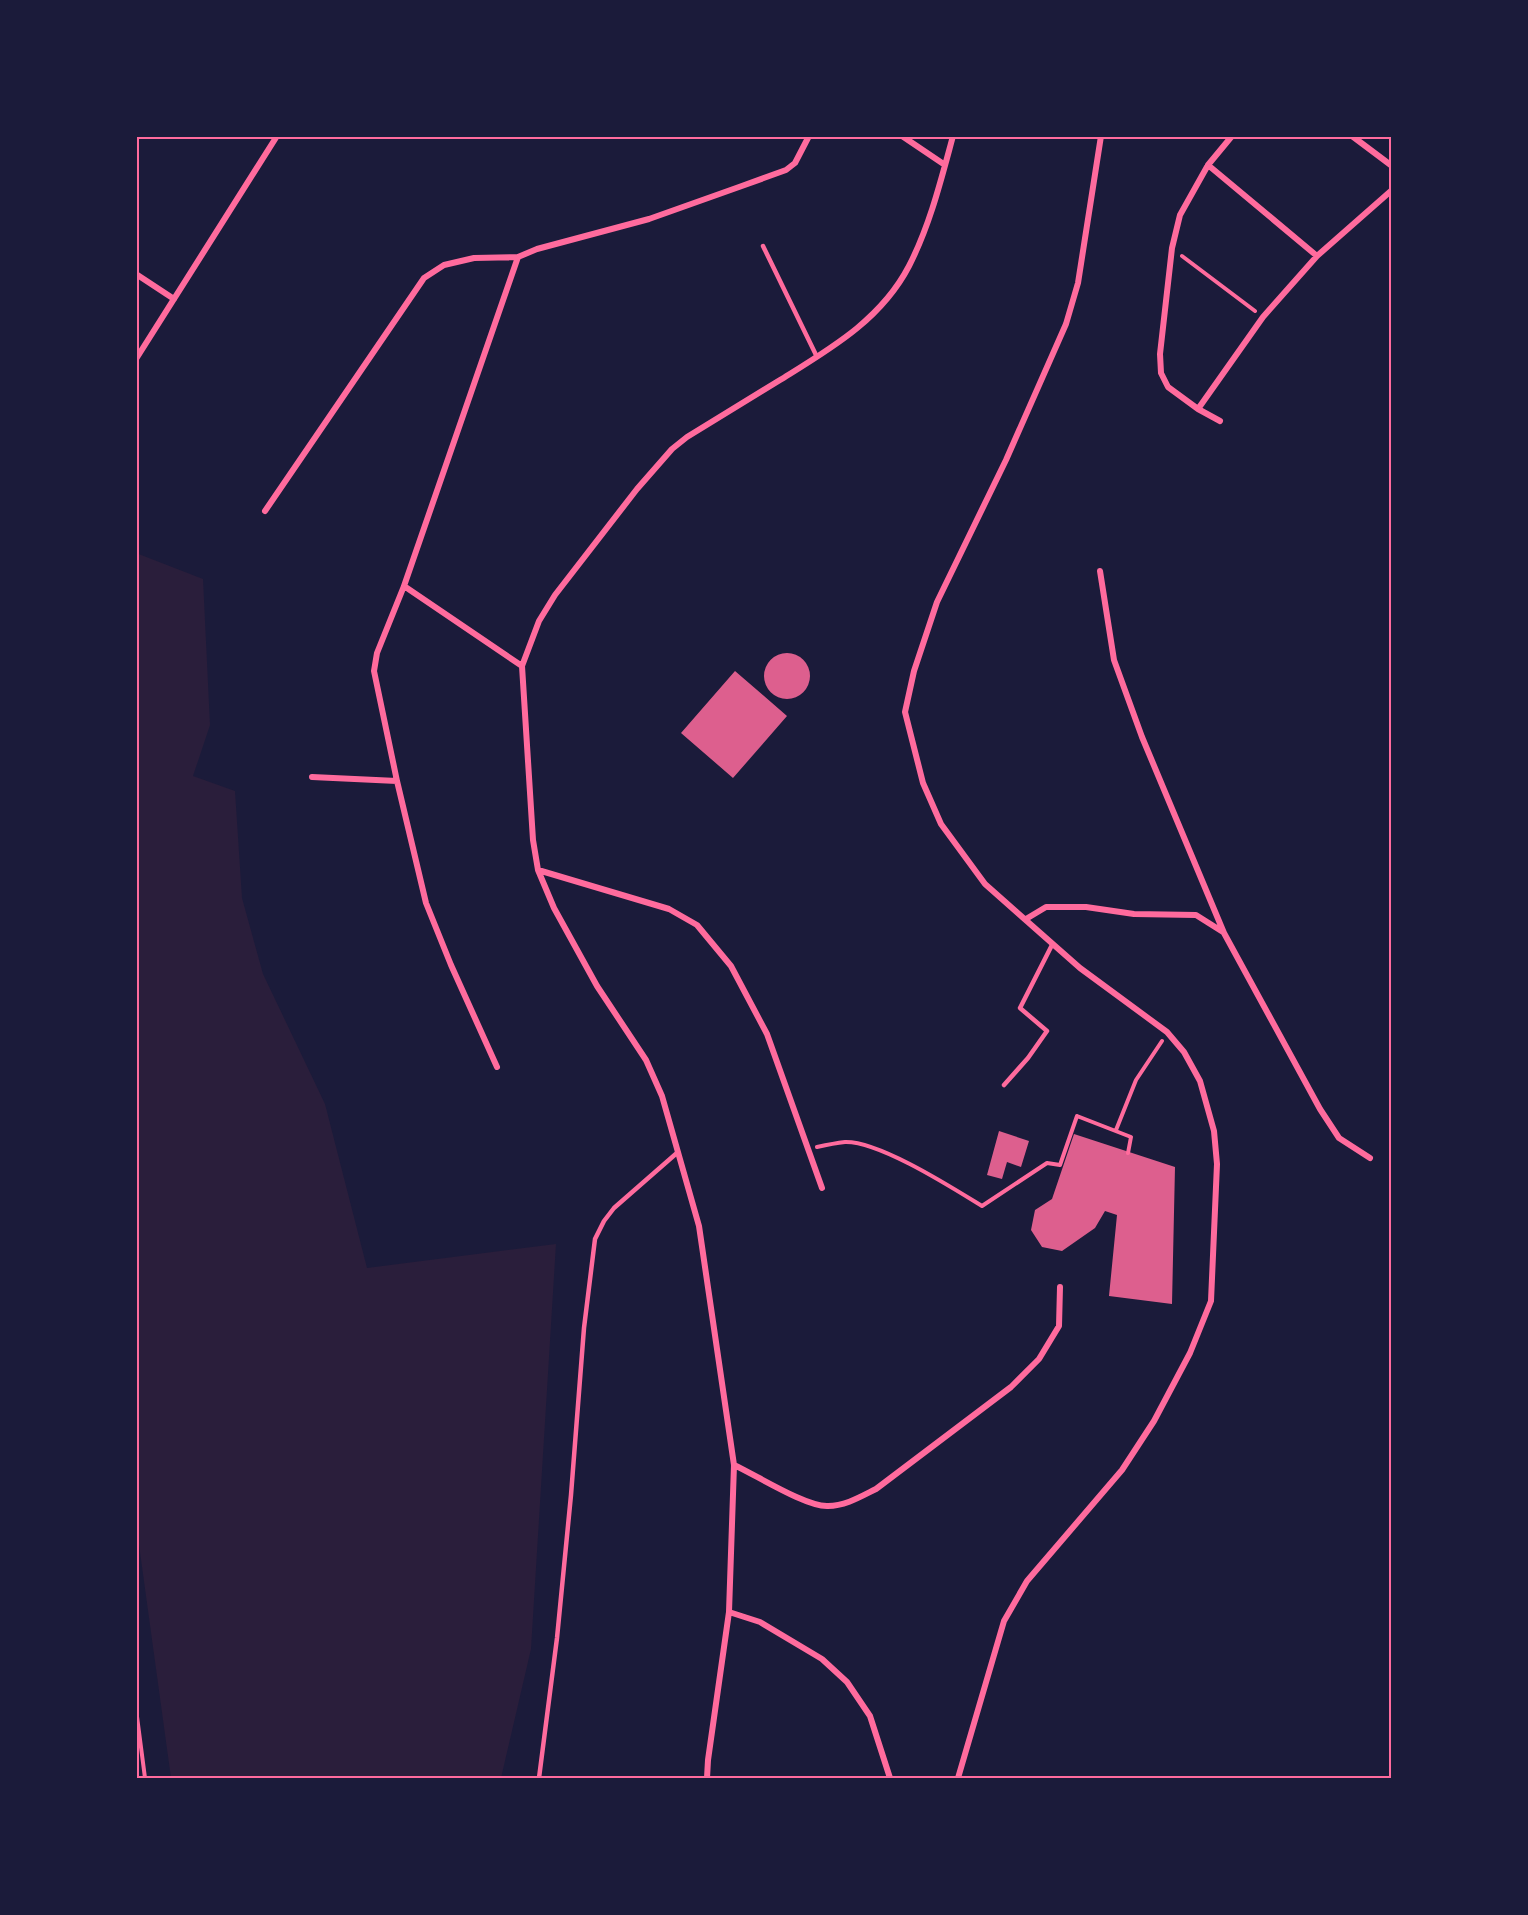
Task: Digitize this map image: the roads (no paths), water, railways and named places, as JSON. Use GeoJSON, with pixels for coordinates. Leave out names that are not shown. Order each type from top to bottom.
{"type":"FeatureCollection","features":[{"type":"Feature","properties":{"kind":"street"},"geometry":{"type":"LineString","coordinates":[[136,359],[277,136]]}},
{"type":"Feature","properties":{"kind":"street"},"geometry":{"type":"LineString","coordinates":[[265,511],[424,278],[444,265],[474,258],[518,257],[537,249],[649,219],[786,170],[795,164],[809,136]]}},
{"type":"Feature","properties":{"kind":"street"},"geometry":{"type":"LineString","coordinates":[[902,136],[945,165]]}},
{"type":"Feature","properties":{"kind":"street"},"geometry":{"type":"LineString","coordinates":[[707,1779],[729,1612],[734,1465],[699,1226],[662,1096],[645,1060],[597,986],[554,908],[538,870],[532,840],[522,666],[538,621],[555,595],[637,489],[672,449],[687,437],[841,342],[870,319],[892,292],[909,267],[929,221],[953,136]]}},
{"type":"Feature","properties":{"kind":"street"},"geometry":{"type":"LineString","coordinates":[[958,1779],[1004,1621],[1027,1581],[1122,1470],[1154,1421],[1190,1353],[1211,1301],[1217,1164],[1214,1131],[1200,1082],[1184,1052],[1167,1032],[1052,945],[985,884],[941,824],[923,783],[905,712],[914,671],[937,602],[1006,460],[1066,324],[1078,283],[1101,136]]}},
{"type":"Feature","properties":{"kind":"street"},"geometry":{"type":"LineString","coordinates":[[1220,422],[1198,410],[1168,387],[1161,372],[1160,354],[1173,248],[1180,215],[1208,165],[1232,136]]}},
{"type":"Feature","properties":{"kind":"street"},"geometry":{"type":"LineString","coordinates":[[1352,136],[1392,166]]}},
{"type":"Feature","properties":{"kind":"street"},"geometry":{"type":"LineString","coordinates":[[1208,165],[1317,256]]}},
{"type":"Feature","properties":{"kind":"street"},"geometry":{"type":"LineString","coordinates":[[1198,410],[1263,317],[1317,256],[1392,190]]}},
{"type":"Feature","properties":{"kind":"street"},"geometry":{"type":"LineString","coordinates":[[496,1067],[426,903],[374,671],[377,653],[404,586],[518,257]]}},
{"type":"Feature","properties":{"kind":"street"},"geometry":{"type":"LineString","coordinates":[[136,274],[174,299]]}},
{"type":"Feature","properties":{"kind":"street"},"geometry":{"type":"LineString","coordinates":[[1100,571],[1114,660],[1142,737],[1224,933],[1320,1108],[1339,1138],[1370,1158]]}},
{"type":"Feature","properties":{"kind":"street"},"geometry":{"type":"LineString","coordinates":[[404,586],[522,666]]}},
{"type":"Feature","properties":{"kind":"street"},"geometry":{"type":"LineString","coordinates":[[312,777],[397,781]]}},
{"type":"Feature","properties":{"kind":"street"},"geometry":{"type":"LineString","coordinates":[[538,870],[669,909],[696,925],[731,966],[767,1034],[822,1188]]}},
{"type":"Feature","properties":{"kind":"street"},"geometry":{"type":"LineString","coordinates":[[1026,919],[1046,907],[1086,907],[1134,914],[1196,915],[1224,933]]}},
{"type":"Feature","properties":{"kind":"street"},"geometry":{"type":"LineString","coordinates":[[734,1465],[813,1504],[827,1506],[851,1502],[876,1489],[1011,1387],[1039,1359],[1059,1326],[1060,1287]]}},
{"type":"Feature","properties":{"kind":"street"},"geometry":{"type":"LineString","coordinates":[[729,1612],[760,1622],[822,1659],[847,1682],[870,1716],[890,1779]]}},
{"type":"Feature","properties":{"kind":"lane"},"geometry":{"type":"LineString","coordinates":[[763,246],[817,357]]}},
{"type":"Feature","properties":{"kind":"lane"},"geometry":{"type":"LineString","coordinates":[[1004,1085],[1028,1058],[1047,1031],[1020,1008],[1052,945]]}},
{"type":"Feature","properties":{"kind":"lane"},"geometry":{"type":"LineString","coordinates":[[540,1779],[557,1638],[584,1328],[595,1239],[614,1208],[678,1152]]}}]}
